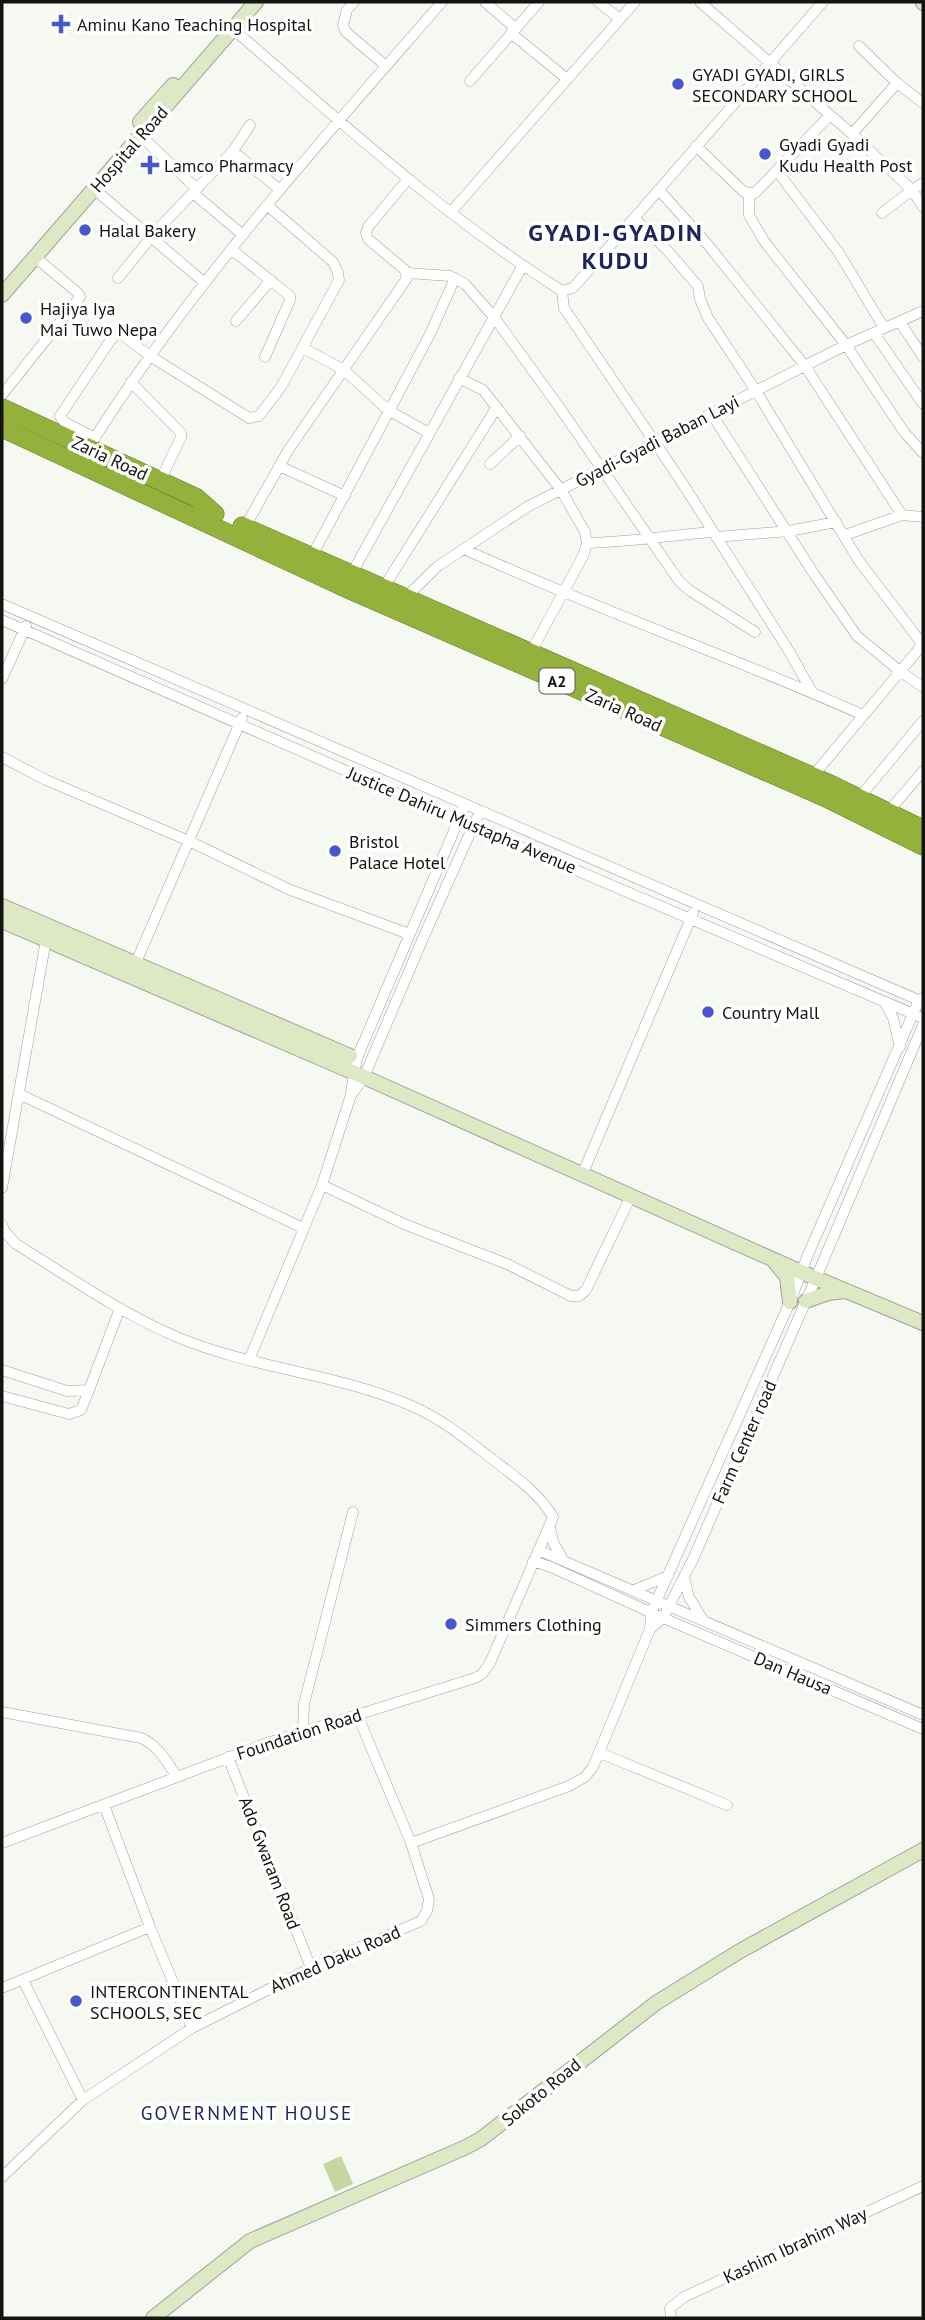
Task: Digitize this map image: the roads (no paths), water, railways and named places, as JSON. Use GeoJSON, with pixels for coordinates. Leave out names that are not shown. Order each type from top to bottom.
{"type":"FeatureCollection","features":[{"type":"Feature","properties":{"kind":"highway","name":"Zaria Road"},"geometry":{"type":"LineString","coordinates":[[2,408],[92,443],[160,481],[197,498],[213,519]]}},
{"type":"Feature","properties":{"kind":"highway","name":"A2"},"geometry":{"type":"LineString","coordinates":[[2,418],[193,511]]}},
{"type":"Feature","properties":{"kind":"highway","name":"A2"},"geometry":{"type":"LineString","coordinates":[[2,428],[193,511]]}},
{"type":"Feature","properties":{"kind":"highway","name":"Zaria Road"},"geometry":{"type":"LineString","coordinates":[[2,441],[180,522],[195,525],[213,519],[245,527],[812,777],[923,829]]}},
{"type":"Feature","properties":{"kind":"highway","name":"Zaria Road"},"geometry":{"type":"LineString","coordinates":[[193,511],[354,592],[824,797],[923,846]]}},
{"type":"Feature","properties":{"kind":"street","name":"Hospital Road"},"geometry":{"type":"LineString","coordinates":[[2,283],[110,164],[245,2]]}},
{"type":"Feature","properties":{"kind":"street","name":"Hospital Road"},"geometry":{"type":"LineString","coordinates":[[2,295],[94,189],[110,164],[141,136],[256,2]]}},
{"type":"Feature","properties":{"kind":"street"},"geometry":{"type":"LineString","coordinates":[[354,2],[346,10],[343,25],[346,32],[386,66]]}},
{"type":"Feature","properties":{"kind":"street"},"geometry":{"type":"LineString","coordinates":[[267,205],[332,262],[338,273],[338,284],[281,387],[259,416],[249,418],[150,355],[120,334],[116,334],[60,416],[64,422],[92,443],[150,355],[231,249],[267,205],[339,120],[442,2]]}},
{"type":"Feature","properties":{"kind":"street"},"geometry":{"type":"LineString","coordinates":[[485,2],[567,79]]}},
{"type":"Feature","properties":{"kind":"street"},"geometry":{"type":"LineString","coordinates":[[470,81],[539,2]]}},
{"type":"Feature","properties":{"kind":"street"},"geometry":{"type":"LineString","coordinates":[[598,2],[620,19]]}},
{"type":"Feature","properties":{"kind":"street"},"geometry":{"type":"LineString","coordinates":[[451,212],[635,2]]}},
{"type":"Feature","properties":{"kind":"street"},"geometry":{"type":"LineString","coordinates":[[700,2],[852,134],[912,190],[923,207]]}},
{"type":"Feature","properties":{"kind":"street"},"geometry":{"type":"LineString","coordinates":[[233,29],[408,179],[562,291],[573,288],[822,2]]}},
{"type":"Feature","properties":{"kind":"street"},"geometry":{"type":"LineString","coordinates":[[859,46],[897,83],[923,103]]}},
{"type":"Feature","properties":{"kind":"street"},"geometry":{"type":"LineString","coordinates":[[852,134],[897,83]]}},
{"type":"Feature","properties":{"kind":"street"},"geometry":{"type":"LineString","coordinates":[[696,146],[749,194],[759,190],[830,115]]}},
{"type":"Feature","properties":{"kind":"street"},"geometry":{"type":"LineString","coordinates":[[118,278],[151,237],[233,151],[250,125]]}},
{"type":"Feature","properties":{"kind":"street"},"geometry":{"type":"LineString","coordinates":[[141,136],[195,191],[243,234]]}},
{"type":"Feature","properties":{"kind":"street"},"geometry":{"type":"LineString","coordinates":[[233,151],[280,190]]}},
{"type":"Feature","properties":{"kind":"street"},"geometry":{"type":"LineString","coordinates":[[777,171],[839,253],[884,328]]}},
{"type":"Feature","properties":{"kind":"street"},"geometry":{"type":"LineString","coordinates":[[408,179],[368,228],[368,239],[407,273],[455,278],[466,284],[494,317],[603,468],[675,576],[689,590],[755,632]]}},
{"type":"Feature","properties":{"kind":"street"},"geometry":{"type":"LineString","coordinates":[[882,213],[923,183]]}},
{"type":"Feature","properties":{"kind":"street"},"geometry":{"type":"LineString","coordinates":[[94,189],[205,282]]}},
{"type":"Feature","properties":{"kind":"street"},"geometry":{"type":"LineString","coordinates":[[659,190],[709,246],[804,366],[902,515]]}},
{"type":"Feature","properties":{"kind":"street"},"geometry":{"type":"LineString","coordinates":[[749,194],[749,215],[764,241],[846,345],[904,432],[923,453]]}},
{"type":"Feature","properties":{"kind":"street"},"geometry":{"type":"LineString","coordinates":[[634,218],[698,286],[708,317],[875,585],[923,644],[812,777]]}},
{"type":"Feature","properties":{"kind":"street"},"geometry":{"type":"LineString","coordinates":[[231,249],[290,296],[265,357]]}},
{"type":"Feature","properties":{"kind":"street"},"geometry":{"type":"LineString","coordinates":[[2,395],[80,297],[35,257]]}},
{"type":"Feature","properties":{"kind":"street"},"geometry":{"type":"LineString","coordinates":[[352,573],[523,265]]}},
{"type":"Feature","properties":{"kind":"street"},"geometry":{"type":"LineString","coordinates":[[245,527],[279,466],[404,285],[407,273]]}},
{"type":"Feature","properties":{"kind":"street"},"geometry":{"type":"LineString","coordinates":[[312,556],[430,334],[455,278]]}},
{"type":"Feature","properties":{"kind":"street"},"geometry":{"type":"LineString","coordinates":[[236,321],[271,280]]}},
{"type":"Feature","properties":{"kind":"street"},"geometry":{"type":"LineString","coordinates":[[562,291],[564,307],[655,441],[789,651],[812,692]]}},
{"type":"Feature","properties":{"kind":"street","name":"Gyadi-Gyadi Baban Layi"},"geometry":{"type":"LineString","coordinates":[[406,597],[438,566],[498,525],[561,490],[846,345],[923,311]]}},
{"type":"Feature","properties":{"kind":"street"},"geometry":{"type":"LineString","coordinates":[[900,322],[923,357]]}},
{"type":"Feature","properties":{"kind":"street"},"geometry":{"type":"LineString","coordinates":[[874,333],[923,404]]}},
{"type":"Feature","properties":{"kind":"street"},"geometry":{"type":"LineString","coordinates":[[303,348],[344,370],[388,410],[429,433]]}},
{"type":"Feature","properties":{"kind":"street"},"geometry":{"type":"LineString","coordinates":[[459,378],[483,390],[520,436],[579,518],[587,543],[583,556],[531,652]]}},
{"type":"Feature","properties":{"kind":"street"},"geometry":{"type":"LineString","coordinates":[[131,382],[181,433],[160,481]]}},
{"type":"Feature","properties":{"kind":"street"},"geometry":{"type":"LineString","coordinates":[[384,587],[497,407]]}},
{"type":"Feature","properties":{"kind":"street"},"geometry":{"type":"LineString","coordinates":[[711,413],[857,636],[923,687]]}},
{"type":"Feature","properties":{"kind":"street"},"geometry":{"type":"LineString","coordinates":[[490,464],[520,436]]}},
{"type":"Feature","properties":{"kind":"street"},"geometry":{"type":"LineString","coordinates":[[279,466],[345,496]]}},
{"type":"Feature","properties":{"kind":"street"},"geometry":{"type":"LineString","coordinates":[[845,535],[902,515],[923,517]]}},
{"type":"Feature","properties":{"kind":"street"},"geometry":{"type":"LineString","coordinates":[[587,543],[789,531],[836,522]]}},
{"type":"Feature","properties":{"kind":"street"},"geometry":{"type":"LineString","coordinates":[[464,549],[863,715]]}},
{"type":"Feature","properties":{"kind":"street"},"geometry":{"type":"LineString","coordinates":[[2,604],[697,906],[922,1000],[918,1016],[900,1047],[657,1600],[650,1629],[600,1753],[585,1777],[569,1786],[411,1843]]}},
{"type":"Feature","properties":{"kind":"street"},"geometry":{"type":"LineString","coordinates":[[2,679],[30,617]]}},
{"type":"Feature","properties":{"kind":"street","name":"Justice Dahiru Mustapha Avenue"},"geometry":{"type":"LineString","coordinates":[[2,620],[458,820],[918,1016]]}},
{"type":"Feature","properties":{"kind":"street"},"geometry":{"type":"LineString","coordinates":[[132,970],[246,711]]}},
{"type":"Feature","properties":{"kind":"street"},"geometry":{"type":"LineString","coordinates":[[859,798],[923,721]]}},
{"type":"Feature","properties":{"kind":"street"},"geometry":{"type":"LineString","coordinates":[[2,757],[46,780],[189,841],[288,888],[409,934]]}},
{"type":"Feature","properties":{"kind":"street"},"geometry":{"type":"LineString","coordinates":[[888,812],[923,771]]}},
{"type":"Feature","properties":{"kind":"street"},"geometry":{"type":"LineString","coordinates":[[358,1075],[357,1058],[465,805]]}},
{"type":"Feature","properties":{"kind":"street"},"geometry":{"type":"LineString","coordinates":[[249,1360],[322,1185],[358,1075],[480,811]]}},
{"type":"Feature","properties":{"kind":"street"},"geometry":{"type":"LineString","coordinates":[[2,906],[47,933],[358,1075],[801,1272],[923,1323]]}},
{"type":"Feature","properties":{"kind":"street"},"geometry":{"type":"LineString","coordinates":[[582,1175],[697,906]]}},
{"type":"Feature","properties":{"kind":"street"},"geometry":{"type":"LineString","coordinates":[[2,922],[47,933]]}},
{"type":"Feature","properties":{"kind":"street"},"geometry":{"type":"LineString","coordinates":[[2,1188],[47,933]]}},
{"type":"Feature","properties":{"kind":"street"},"geometry":{"type":"LineString","coordinates":[[132,970],[351,1056]]}},
{"type":"Feature","properties":{"kind":"street"},"geometry":{"type":"LineString","coordinates":[[885,1002],[893,1018],[900,1047]]}},
{"type":"Feature","properties":{"kind":"street","name":"Farm Center road"},"geometry":{"type":"LineString","coordinates":[[663,1618],[806,1301],[923,1026]]}},
{"type":"Feature","properties":{"kind":"street"},"geometry":{"type":"LineString","coordinates":[[19,1094],[303,1228]]}},
{"type":"Feature","properties":{"kind":"street"},"geometry":{"type":"LineString","coordinates":[[322,1185],[404,1224],[507,1264],[571,1296],[579,1296],[586,1290],[631,1196]]}},
{"type":"Feature","properties":{"kind":"street"},"geometry":{"type":"LineString","coordinates":[[3,1229],[16,1244],[120,1308],[175,1336],[213,1351],[321,1376],[411,1406],[443,1422],[511,1473],[548,1508],[553,1517],[550,1526],[553,1542],[563,1559]]}},
{"type":"Feature","properties":{"kind":"street"},"geometry":{"type":"LineString","coordinates":[[771,1257],[784,1271],[790,1302]]}},
{"type":"Feature","properties":{"kind":"street"},"geometry":{"type":"LineString","coordinates":[[806,1301],[828,1293],[849,1291]]}},
{"type":"Feature","properties":{"kind":"street"},"geometry":{"type":"LineString","coordinates":[[2,1396],[69,1414],[81,1409],[120,1308]]}},
{"type":"Feature","properties":{"kind":"street"},"geometry":{"type":"LineString","coordinates":[[2,1370],[67,1391],[89,1390]]}},
{"type":"Feature","properties":{"kind":"street"},"geometry":{"type":"LineString","coordinates":[[303,1732],[304,1704],[353,1512]]}},
{"type":"Feature","properties":{"kind":"street","name":"Foundation Road"},"geometry":{"type":"LineString","coordinates":[[2,1843],[228,1758],[357,1714],[462,1683],[482,1674],[490,1663],[550,1526]]}},
{"type":"Feature","properties":{"kind":"street","name":"Dan Hausa"},"geometry":{"type":"LineString","coordinates":[[538,1550],[923,1715]]}},
{"type":"Feature","properties":{"kind":"street","name":"Dan Hausa"},"geometry":{"type":"LineString","coordinates":[[533,1561],[923,1728]]}},
{"type":"Feature","properties":{"kind":"street"},"geometry":{"type":"LineString","coordinates":[[633,1590],[669,1576]]}},
{"type":"Feature","properties":{"kind":"street"},"geometry":{"type":"LineString","coordinates":[[684,1576],[689,1597],[704,1620]]}},
{"type":"Feature","properties":{"kind":"street"},"geometry":{"type":"LineString","coordinates":[[650,1629],[663,1618]]}},
{"type":"Feature","properties":{"kind":"street"},"geometry":{"type":"LineString","coordinates":[[2,1712],[141,1738],[151,1742],[177,1777]]}},
{"type":"Feature","properties":{"kind":"street","name":"Ahmed Daku Road"},"geometry":{"type":"LineString","coordinates":[[2,2177],[82,2100],[192,2028],[311,1968],[421,1921],[427,1911],[429,1899],[411,1843],[357,1714]]}},
{"type":"Feature","properties":{"kind":"street"},"geometry":{"type":"LineString","coordinates":[[600,1753],[727,1804]]}},
{"type":"Feature","properties":{"kind":"street","name":"Ado Gwaram Road"},"geometry":{"type":"LineString","coordinates":[[228,1758],[311,1968]]}},
{"type":"Feature","properties":{"kind":"street"},"geometry":{"type":"LineString","coordinates":[[104,1805],[192,2028]]}},
{"type":"Feature","properties":{"kind":"street","name":"Sokoto Road"},"geometry":{"type":"LineString","coordinates":[[153,2318],[250,2241],[481,2139],[656,2003],[740,1951],[923,1850]]}},
{"type":"Feature","properties":{"kind":"street"},"geometry":{"type":"LineString","coordinates":[[2,1989],[150,1927]]}},
{"type":"Feature","properties":{"kind":"street"},"geometry":{"type":"LineString","coordinates":[[23,1980],[82,2100]]}},
{"type":"Feature","properties":{"kind":"street","name":"Kashim Ibrahim Way"},"geometry":{"type":"LineString","coordinates":[[670,2313],[684,2297],[923,2186]]}},
{"type":"Feature","properties":{"kind":"place","name":"Aminu Kano Teaching Hospital"},"geometry":{"type":"Point","coordinates":[61,24]}},
{"type":"Feature","properties":{"kind":"place","name":"GYADI GYADI, GIRLS SECONDARY SCHOOL"},"geometry":{"type":"Point","coordinates":[678,84]}},
{"type":"Feature","properties":{"kind":"place","name":"Gyadi Gyadi Kudu Health Post"},"geometry":{"type":"Point","coordinates":[765,154]}},
{"type":"Feature","properties":{"kind":"place","name":"Lamco Pharmacy"},"geometry":{"type":"Point","coordinates":[150,165]}},
{"type":"Feature","properties":{"kind":"place","name":"Halal Bakery"},"geometry":{"type":"Point","coordinates":[85,230]}},
{"type":"Feature","properties":{"kind":"place","name":"Hajiya Iya Mai Tuwo Nepa"},"geometry":{"type":"Point","coordinates":[26,318]}},
{"type":"Feature","properties":{"kind":"place","name":"Bristol Palace Hotel"},"geometry":{"type":"Point","coordinates":[335,851]}},
{"type":"Feature","properties":{"kind":"place","name":"Country Mall"},"geometry":{"type":"Point","coordinates":[708,1012]}},
{"type":"Feature","properties":{"kind":"place","name":"Simmers Clothing"},"geometry":{"type":"Point","coordinates":[451,1624]}},
{"type":"Feature","properties":{"kind":"place","name":"INTERCONTINENTAL SCHOOLS, SEC"},"geometry":{"type":"Point","coordinates":[76,2001]}},
{"type":"Feature","properties":{"kind":"district","name":"GYADI-GYADIN KUDU"},"geometry":{"type":"Point","coordinates":[616,246]}},
{"type":"Feature","properties":{"kind":"district","name":"GOVERNMENT HOUSE"},"geometry":{"type":"Point","coordinates":[247,2113]}}]}
